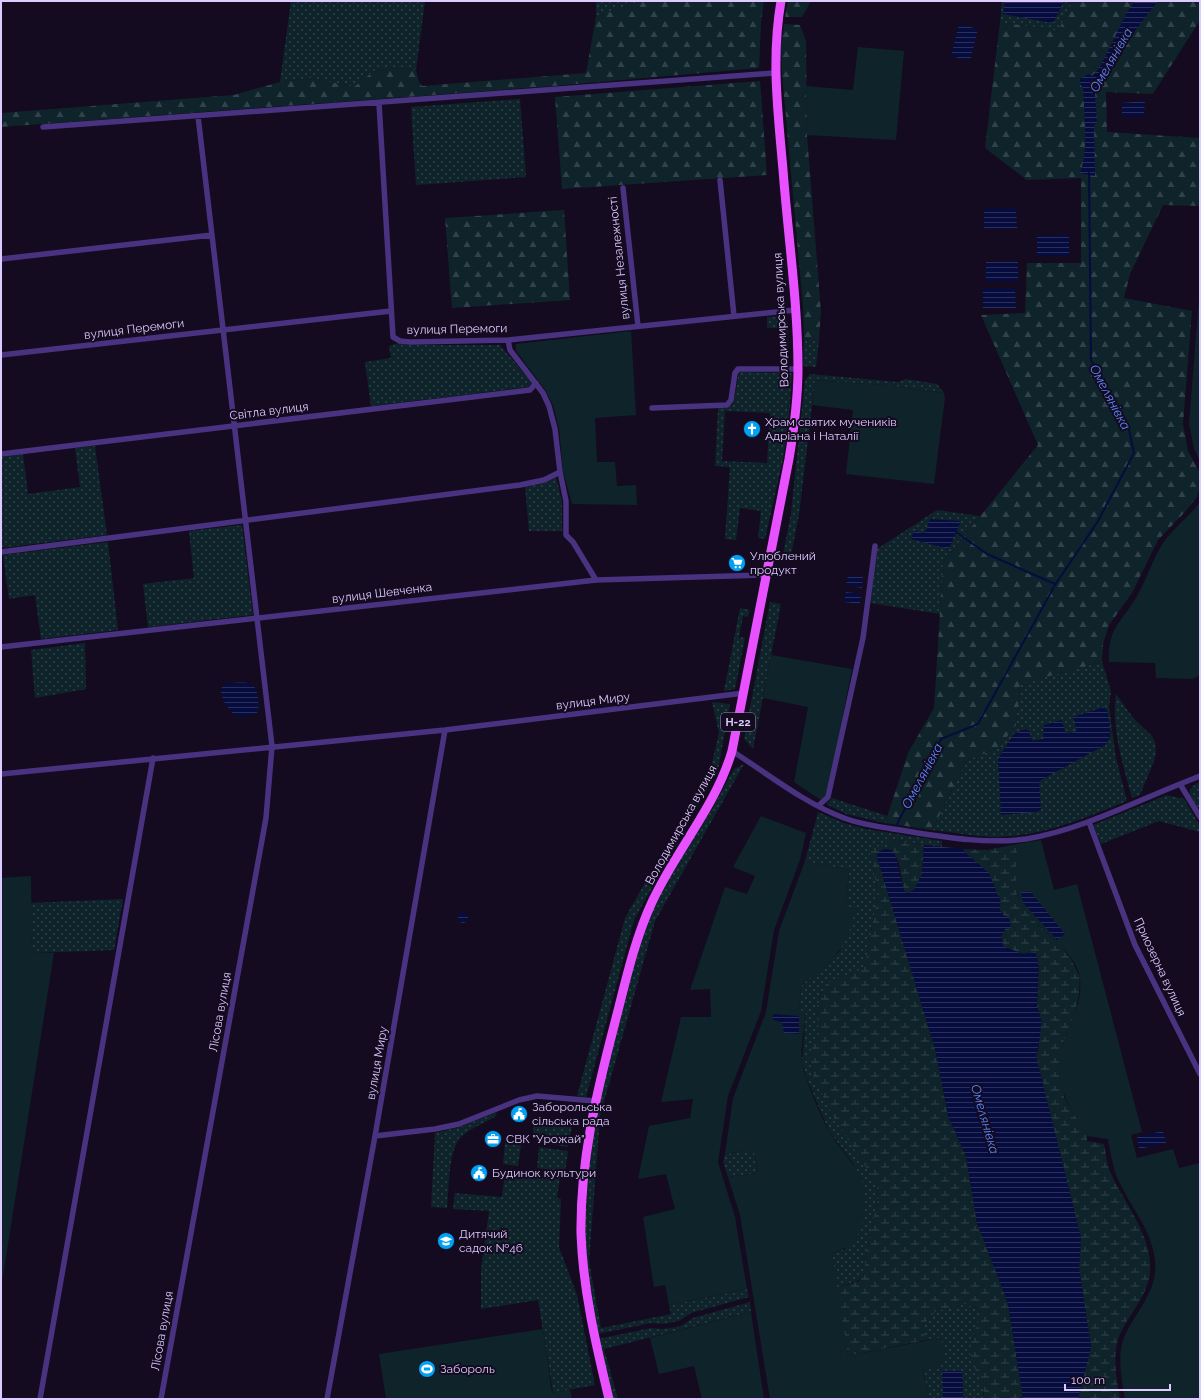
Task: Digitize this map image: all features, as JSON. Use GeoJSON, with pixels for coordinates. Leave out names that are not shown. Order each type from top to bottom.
{"type":"FeatureCollection","features":[{"type":"Feature","properties":{"kind":"main road","name":"Володимирська вулиця"},"geometry":{"type":"LineString","coordinates":[[609,1399],[594,1336],[583,1262],[581,1235],[583,1181],[594,1101],[631,959],[646,914],[668,871],[714,795],[728,766],[767,575],[796,415],[798,369],[795,310],[774,74],[778,18],[781,1]]}},
{"type":"Feature","properties":{"kind":"street"},"geometry":{"type":"LineString","coordinates":[[43,127],[774,74]]}},
{"type":"Feature","properties":{"kind":"street"},"geometry":{"type":"LineString","coordinates":[[379,103],[391,311]]}},
{"type":"Feature","properties":{"kind":"street","name":"Лісова вулиця"},"geometry":{"type":"LineString","coordinates":[[161,1399],[266,818],[272,746],[198,116]]}},
{"type":"Feature","properties":{"kind":"street"},"geometry":{"type":"LineString","coordinates":[[720,180],[734,316]]}},
{"type":"Feature","properties":{"kind":"street","name":"вулиця Незалежності"},"geometry":{"type":"LineString","coordinates":[[622,188],[638,326]]}},
{"type":"Feature","properties":{"kind":"street"},"geometry":{"type":"LineString","coordinates":[[1,259],[212,235]]}},
{"type":"Feature","properties":{"kind":"street","name":"вулиця Перемоги"},"geometry":{"type":"LineString","coordinates":[[1,355],[391,311],[393,337],[400,341],[410,342],[508,340],[795,310]]}},
{"type":"Feature","properties":{"kind":"street"},"geometry":{"type":"LineString","coordinates":[[508,340],[510,350],[536,383],[549,406],[555,429],[560,472],[566,501],[566,535],[573,542],[596,580]]}},
{"type":"Feature","properties":{"kind":"street"},"geometry":{"type":"LineString","coordinates":[[652,408],[727,405],[731,400],[735,372],[738,369],[798,369]]}},
{"type":"Feature","properties":{"kind":"street","name":"Світла вулиця"},"geometry":{"type":"LineString","coordinates":[[1,454],[235,427],[530,390],[536,383]]}},
{"type":"Feature","properties":{"kind":"street"},"geometry":{"type":"LineString","coordinates":[[1,552],[520,485],[544,480],[560,472]]}},
{"type":"Feature","properties":{"kind":"street"},"geometry":{"type":"LineString","coordinates":[[818,806],[828,797],[830,789],[863,638],[875,546]]}},
{"type":"Feature","properties":{"kind":"street","name":"вулиця Шевченка"},"geometry":{"type":"LineString","coordinates":[[1,646],[257,619],[596,580],[767,575]]}},
{"type":"Feature","properties":{"kind":"street","name":"вулиця Миру"},"geometry":{"type":"LineString","coordinates":[[272,746],[445,730],[744,693]]}},
{"type":"Feature","properties":{"kind":"street","name":"вулиця Миру"},"geometry":{"type":"LineString","coordinates":[[327,1399],[375,1136],[445,730]]}},
{"type":"Feature","properties":{"kind":"street"},"geometry":{"type":"LineString","coordinates":[[1,774],[272,746]]}},
{"type":"Feature","properties":{"kind":"street"},"geometry":{"type":"LineString","coordinates":[[732,751],[818,806],[844,818],[867,825],[942,837],[993,841],[1027,839],[1089,822],[1200,776]]}},
{"type":"Feature","properties":{"kind":"street"},"geometry":{"type":"LineString","coordinates":[[40,1399],[153,758]]}},
{"type":"Feature","properties":{"kind":"street"},"geometry":{"type":"LineString","coordinates":[[1180,784],[1200,817]]}},
{"type":"Feature","properties":{"kind":"street","name":"Приозерна вулиця"},"geometry":{"type":"LineString","coordinates":[[1089,822],[1135,945],[1200,1074]]}},
{"type":"Feature","properties":{"kind":"street"},"geometry":{"type":"LineString","coordinates":[[375,1136],[435,1129],[459,1124],[519,1100],[537,1096],[594,1101]]}},
{"type":"Feature","properties":{"kind":"green space"},"geometry":{"type":"Polygon","coordinates":[[[291,1],[425,1],[416,70],[395,68],[375,70],[354,87],[312,78],[280,82],[291,1]]]}},
{"type":"Feature","properties":{"kind":"green space"},"geometry":{"type":"Polygon","coordinates":[[[596,1],[640,1],[596,17],[596,1]]]}},
{"type":"Feature","properties":{"kind":"green space"},"geometry":{"type":"Polygon","coordinates":[[[640,1],[764,1],[761,23],[759,68],[553,86],[1,127],[1,113],[234,95],[280,82],[312,78],[354,87],[375,70],[395,68],[416,70],[419,82],[422,86],[586,73],[596,17],[640,1]]]}},
{"type":"Feature","properties":{"kind":"green space"},"geometry":{"type":"Polygon","coordinates":[[[788,1],[811,1],[802,17],[785,17],[788,1]]]}},
{"type":"Feature","properties":{"kind":"green space"},"geometry":{"type":"Polygon","coordinates":[[[1002,1],[1005,1],[1004,14],[1053,23],[1064,1],[1073,1],[1058,31],[1000,22],[1002,1]]]}},
{"type":"Feature","properties":{"kind":"green space"},"geometry":{"type":"Polygon","coordinates":[[[1073,1],[1200,1],[1200,20],[1153,94],[1106,92],[1107,132],[1200,138],[1200,206],[1163,205],[1130,274],[1124,298],[1192,311],[1183,424],[1188,451],[1199,471],[1199,489],[1197,497],[1158,540],[1132,593],[1109,625],[1103,644],[1102,662],[1020,684],[1016,725],[998,748],[967,760],[932,830],[885,823],[908,753],[934,708],[943,562],[1038,445],[981,315],[1025,313],[1027,263],[1081,263],[1081,178],[1027,180],[985,148],[1000,22],[1058,31],[1073,1]]]}},
{"type":"Feature","properties":{"kind":"green space"},"geometry":{"type":"Polygon","coordinates":[[[784,24],[800,25],[806,41],[807,135],[821,312],[819,340],[804,338],[803,306],[782,74],[781,47],[784,24]]]}},
{"type":"Feature","properties":{"kind":"green space"},"geometry":{"type":"Polygon","coordinates":[[[858,47],[904,51],[896,140],[807,135],[806,86],[853,90],[858,47]]]}},
{"type":"Feature","properties":{"kind":"green space"},"geometry":{"type":"Polygon","coordinates":[[[760,81],[767,175],[562,189],[555,97],[760,81]]]}},
{"type":"Feature","properties":{"kind":"green space"},"geometry":{"type":"Polygon","coordinates":[[[520,99],[526,177],[416,185],[411,107],[520,99]]]}},
{"type":"Feature","properties":{"kind":"green space"},"geometry":{"type":"Polygon","coordinates":[[[564,210],[570,300],[452,308],[445,218],[564,210]]]}},
{"type":"Feature","properties":{"kind":"green space"},"geometry":{"type":"Polygon","coordinates":[[[1200,286],[1200,461],[1194,449],[1189,424],[1200,286]]]}},
{"type":"Feature","properties":{"kind":"green space"},"geometry":{"type":"Polygon","coordinates":[[[780,316],[788,323],[789,367],[780,367],[779,328],[767,328],[767,317],[780,316]]]}},
{"type":"Feature","properties":{"kind":"green space"},"geometry":{"type":"Polygon","coordinates":[[[631,331],[636,415],[595,418],[597,462],[615,462],[617,486],[636,485],[637,505],[572,504],[563,471],[559,428],[553,405],[546,391],[516,351],[516,344],[631,331]]]}},
{"type":"Feature","properties":{"kind":"green space"},"geometry":{"type":"Polygon","coordinates":[[[804,338],[819,340],[816,367],[803,366],[804,338]]]}},
{"type":"Feature","properties":{"kind":"green space"},"geometry":{"type":"Polygon","coordinates":[[[398,343],[407,345],[500,345],[532,383],[528,387],[371,406],[365,362],[391,358],[389,346],[398,343]]]}},
{"type":"Feature","properties":{"kind":"green space"},"geometry":{"type":"Polygon","coordinates":[[[739,372],[792,373],[789,415],[783,459],[765,539],[758,538],[761,511],[740,508],[736,540],[725,539],[730,467],[715,466],[718,408],[728,408],[734,402],[739,372]],[[725,411],[722,461],[767,463],[770,413],[725,411]]]}},
{"type":"Feature","properties":{"kind":"green space"},"geometry":{"type":"Polygon","coordinates":[[[810,374],[898,382],[906,379],[937,384],[944,393],[893,386],[815,380],[799,515],[791,555],[783,554],[791,513],[805,380],[810,374]]]}},
{"type":"Feature","properties":{"kind":"green space"},"geometry":{"type":"Polygon","coordinates":[[[815,380],[893,386],[944,393],[945,398],[934,484],[846,474],[853,410],[812,405],[815,380]]]}},
{"type":"Feature","properties":{"kind":"green space"},"geometry":{"type":"Polygon","coordinates":[[[95,446],[107,535],[1,548],[1,457],[23,454],[28,494],[80,487],[75,448],[95,446]]]}},
{"type":"Feature","properties":{"kind":"green space"},"geometry":{"type":"Polygon","coordinates":[[[556,477],[562,501],[562,531],[529,531],[525,487],[545,483],[556,477]]]}},
{"type":"Feature","properties":{"kind":"green space"},"geometry":{"type":"Polygon","coordinates":[[[1200,502],[1200,675],[1193,679],[1156,678],[1155,663],[1109,662],[1110,641],[1113,633],[1137,596],[1159,549],[1171,532],[1200,502]]]}},
{"type":"Feature","properties":{"kind":"green space"},"geometry":{"type":"Polygon","coordinates":[[[937,510],[980,516],[943,562],[940,614],[870,603],[877,549],[937,510]],[[960,522],[925,533],[914,531],[911,539],[956,532],[960,522]]]}},
{"type":"Feature","properties":{"kind":"green space"},"geometry":{"type":"Polygon","coordinates":[[[242,525],[253,615],[148,627],[143,584],[194,578],[189,531],[242,525]]]}},
{"type":"Feature","properties":{"kind":"green space"},"geometry":{"type":"Polygon","coordinates":[[[108,542],[118,630],[41,639],[35,595],[9,599],[3,555],[108,542]]]}},
{"type":"Feature","properties":{"kind":"green space"},"geometry":{"type":"Polygon","coordinates":[[[770,602],[781,604],[753,749],[744,739],[770,602]]]}},
{"type":"Feature","properties":{"kind":"green space"},"geometry":{"type":"Polygon","coordinates":[[[740,608],[750,610],[748,617],[743,616],[739,637],[745,638],[735,689],[724,691],[740,608]]]}},
{"type":"Feature","properties":{"kind":"green space"},"geometry":{"type":"Polygon","coordinates":[[[85,643],[86,689],[35,698],[31,650],[85,643]]]}},
{"type":"Feature","properties":{"kind":"green space"},"geometry":{"type":"Polygon","coordinates":[[[771,655],[852,669],[827,795],[821,800],[794,782],[808,707],[763,698],[771,655]]]}},
{"type":"Feature","properties":{"kind":"green space"},"geometry":{"type":"Polygon","coordinates":[[[1102,662],[1111,691],[1109,707],[1116,758],[1127,801],[1061,826],[1027,834],[992,837],[932,830],[967,760],[998,748],[1016,725],[1020,684],[1102,662]],[[1074,717],[1078,731],[1066,735],[1061,720],[1043,729],[1045,736],[1044,739],[1032,741],[1029,731],[1022,730],[1014,734],[998,759],[1002,815],[1039,781],[1105,745],[1111,732],[1074,717]]]}},
{"type":"Feature","properties":{"kind":"green space"},"geometry":{"type":"Polygon","coordinates":[[[1116,694],[1134,719],[1152,736],[1155,742],[1156,752],[1154,761],[1140,795],[1132,798],[1116,733],[1116,694]]]}},
{"type":"Feature","properties":{"kind":"green space"},"geometry":{"type":"Polygon","coordinates":[[[712,702],[730,704],[718,770],[634,920],[586,1097],[577,1096],[625,918],[711,767],[719,733],[712,702]]]}},
{"type":"Feature","properties":{"kind":"green space"},"geometry":{"type":"Polygon","coordinates":[[[744,764],[655,921],[600,1116],[589,1261],[601,1328],[671,1314],[669,1305],[747,1289],[749,1297],[691,1313],[679,1321],[662,1324],[651,1323],[597,1334],[586,1261],[584,1210],[594,1115],[637,953],[650,915],[671,872],[712,809],[734,769],[744,764]]]}},
{"type":"Feature","properties":{"kind":"green space"},"geometry":{"type":"Polygon","coordinates":[[[1200,782],[1200,810],[1190,795],[1190,791],[1191,788],[1200,782]]]}},
{"type":"Feature","properties":{"kind":"green space"},"geometry":{"type":"Polygon","coordinates":[[[1167,795],[1184,799],[1200,826],[1200,832],[1159,821],[1101,844],[1093,825],[1167,795]]]}},
{"type":"Feature","properties":{"kind":"green space"},"geometry":{"type":"Polygon","coordinates":[[[832,798],[887,816],[885,823],[846,814],[826,804],[832,798]]]}},
{"type":"Feature","properties":{"kind":"green space"},"geometry":{"type":"Polygon","coordinates":[[[818,812],[844,823],[866,829],[942,841],[942,847],[890,840],[888,849],[885,849],[883,845],[870,852],[878,893],[865,966],[857,972],[831,981],[825,985],[817,1007],[819,1031],[809,1055],[813,1077],[877,1184],[878,1198],[865,1260],[865,1272],[859,1280],[836,1288],[832,1253],[845,1249],[855,1166],[829,1131],[808,1082],[802,1063],[806,1012],[798,1010],[802,985],[839,952],[855,908],[846,908],[849,870],[805,861],[818,812]]]}},
{"type":"Feature","properties":{"kind":"green space"},"geometry":{"type":"Polygon","coordinates":[[[761,816],[806,833],[800,860],[774,930],[761,1011],[728,1096],[718,1162],[735,1217],[747,1289],[669,1305],[665,1285],[654,1287],[643,1217],[675,1209],[666,1174],[638,1179],[649,1126],[690,1118],[693,1099],[661,1102],[681,1017],[711,1017],[710,989],[690,990],[725,887],[747,894],[755,876],[733,867],[761,816]]]}},
{"type":"Feature","properties":{"kind":"green space"},"geometry":{"type":"Polygon","coordinates":[[[890,840],[924,845],[922,874],[914,890],[907,893],[904,891],[896,856],[888,849],[890,840]]]}},
{"type":"Feature","properties":{"kind":"green space"},"geometry":{"type":"Polygon","coordinates":[[[1041,840],[1054,890],[1077,884],[1142,1132],[1131,1135],[1137,1158],[1173,1149],[1179,1168],[1200,1163],[1200,1399],[1125,1399],[1120,1364],[1122,1344],[1129,1327],[1145,1301],[1153,1283],[1155,1259],[1147,1233],[1115,1172],[1108,1139],[1087,1136],[1071,1108],[1061,1085],[1059,1073],[1060,1060],[1063,1045],[1078,1004],[1080,978],[1077,967],[1070,956],[1023,907],[1018,896],[1016,885],[1017,844],[1041,840]]]}},
{"type":"Feature","properties":{"kind":"green space"},"geometry":{"type":"Polygon","coordinates":[[[1017,844],[1017,895],[1038,925],[1061,946],[1071,959],[1080,977],[1075,1014],[1063,1043],[1064,1097],[1087,1136],[1087,1141],[1104,1144],[1110,1172],[1143,1234],[1150,1259],[1150,1272],[1145,1291],[1124,1326],[1117,1344],[1115,1364],[1120,1399],[1078,1399],[1091,1347],[1079,1268],[1081,1238],[1036,1056],[1039,1048],[1038,1037],[1041,1021],[1037,1005],[1039,967],[1035,952],[1022,954],[1003,946],[1001,937],[1005,929],[1003,915],[963,849],[987,850],[1017,844]]]}},
{"type":"Feature","properties":{"kind":"green space"},"geometry":{"type":"Polygon","coordinates":[[[883,845],[885,849],[878,852],[877,857],[936,1052],[948,1116],[966,1156],[977,1223],[1008,1303],[1023,1399],[984,1399],[983,1388],[972,1362],[970,1351],[970,1345],[980,1312],[975,1307],[964,1304],[936,1311],[922,1326],[926,1340],[848,1356],[836,1288],[859,1281],[865,1272],[865,1260],[878,1198],[877,1184],[835,1120],[813,1077],[809,1054],[819,1031],[817,1007],[825,985],[831,981],[857,972],[865,965],[878,893],[870,852],[872,848],[883,845]]]}},
{"type":"Feature","properties":{"kind":"green space"},"geometry":{"type":"Polygon","coordinates":[[[805,861],[849,870],[846,907],[855,908],[852,922],[844,944],[822,968],[802,985],[798,1009],[806,1012],[802,1045],[803,1069],[818,1108],[829,1131],[858,1171],[865,1192],[863,1220],[859,1233],[853,1242],[845,1248],[832,1253],[848,1356],[939,1338],[943,1343],[945,1359],[933,1368],[923,1371],[929,1399],[770,1399],[740,1215],[728,1177],[758,1173],[754,1150],[725,1154],[733,1098],[766,1012],[779,931],[805,861]]]}},
{"type":"Feature","properties":{"kind":"green space"},"geometry":{"type":"Polygon","coordinates":[[[31,876],[32,953],[54,953],[1,1289],[1,878],[31,876]]]}},
{"type":"Feature","properties":{"kind":"green space"},"geometry":{"type":"Polygon","coordinates":[[[123,899],[114,950],[32,953],[30,903],[123,899]]]}},
{"type":"Feature","properties":{"kind":"green space"},"geometry":{"type":"Polygon","coordinates":[[[497,1112],[495,1117],[472,1129],[460,1138],[453,1153],[451,1162],[447,1208],[431,1207],[435,1133],[460,1127],[497,1112]]]}},
{"type":"Feature","properties":{"kind":"green space"},"geometry":{"type":"Polygon","coordinates":[[[540,1122],[572,1127],[568,1147],[537,1142],[533,1134],[533,1127],[540,1122]]]}},
{"type":"Feature","properties":{"kind":"green space"},"geometry":{"type":"Polygon","coordinates":[[[505,1143],[521,1145],[518,1166],[503,1164],[505,1143]]]}},
{"type":"Feature","properties":{"kind":"green space"},"geometry":{"type":"Polygon","coordinates":[[[539,1147],[568,1151],[565,1172],[537,1168],[539,1147]]]}},
{"type":"Feature","properties":{"kind":"green space"},"geometry":{"type":"Polygon","coordinates":[[[754,1150],[758,1173],[728,1177],[723,1162],[725,1154],[754,1150]]]}},
{"type":"Feature","properties":{"kind":"green space"},"geometry":{"type":"Polygon","coordinates":[[[505,1172],[560,1177],[557,1198],[561,1199],[559,1247],[577,1295],[595,1385],[553,1393],[538,1300],[481,1309],[481,1271],[489,1211],[453,1209],[455,1193],[502,1197],[505,1172]]]}},
{"type":"Feature","properties":{"kind":"green space"},"geometry":{"type":"Polygon","coordinates":[[[750,1302],[751,1312],[604,1349],[618,1399],[613,1399],[598,1339],[651,1328],[663,1329],[681,1326],[693,1318],[750,1302]]]}},
{"type":"Feature","properties":{"kind":"green space"},"geometry":{"type":"Polygon","coordinates":[[[964,1304],[975,1307],[980,1312],[979,1324],[975,1332],[984,1399],[963,1399],[962,1371],[943,1371],[943,1399],[929,1399],[923,1370],[933,1368],[939,1338],[926,1340],[922,1326],[936,1311],[964,1304]]]}},
{"type":"Feature","properties":{"kind":"green space"},"geometry":{"type":"Polygon","coordinates":[[[751,1312],[764,1399],[702,1399],[694,1366],[659,1374],[650,1338],[751,1312]]]}},
{"type":"Feature","properties":{"kind":"green space","name":"Забороль"},"geometry":{"type":"Polygon","coordinates":[[[543,1329],[552,1393],[570,1390],[572,1399],[386,1399],[379,1354],[543,1329]]]}},
{"type":"Feature","properties":{"kind":"water"},"geometry":{"type":"Polygon","coordinates":[[[1005,1],[1064,1],[1053,23],[1003,14],[1005,1]]]}},
{"type":"Feature","properties":{"kind":"water"},"geometry":{"type":"Polygon","coordinates":[[[1135,1],[1158,1],[1128,40],[1103,77],[1095,93],[1097,123],[1094,125],[1095,176],[1080,173],[1083,163],[1085,131],[1083,88],[1080,84],[1080,79],[1088,74],[1092,76],[1100,67],[1127,12],[1135,1]]]}},
{"type":"Feature","properties":{"kind":"water"},"geometry":{"type":"Polygon","coordinates":[[[959,24],[978,29],[970,61],[951,56],[959,24]]]}},
{"type":"Feature","properties":{"kind":"water"},"geometry":{"type":"Polygon","coordinates":[[[1145,101],[1144,116],[1122,117],[1122,103],[1145,101]]]}},
{"type":"Feature","properties":{"kind":"water"},"geometry":{"type":"Polygon","coordinates":[[[1016,208],[1017,228],[984,229],[984,209],[1016,208]]]}},
{"type":"Feature","properties":{"kind":"water"},"geometry":{"type":"Polygon","coordinates":[[[1069,235],[1069,256],[1037,256],[1037,236],[1069,235]]]}},
{"type":"Feature","properties":{"kind":"water"},"geometry":{"type":"Polygon","coordinates":[[[1018,261],[1018,281],[986,282],[986,262],[1018,261]]]}},
{"type":"Feature","properties":{"kind":"water"},"geometry":{"type":"Polygon","coordinates":[[[983,288],[1015,288],[1016,308],[983,308],[983,288]]]}},
{"type":"Feature","properties":{"kind":"water"},"geometry":{"type":"Polygon","coordinates":[[[930,519],[961,521],[949,549],[911,539],[914,531],[925,533],[930,519]]]}},
{"type":"Feature","properties":{"kind":"water"},"geometry":{"type":"Polygon","coordinates":[[[848,575],[863,577],[862,588],[846,585],[848,575]]]}},
{"type":"Feature","properties":{"kind":"water"},"geometry":{"type":"Polygon","coordinates":[[[846,592],[861,594],[860,604],[844,602],[846,592]]]}},
{"type":"Feature","properties":{"kind":"water"},"geometry":{"type":"Polygon","coordinates":[[[244,682],[252,684],[255,687],[258,698],[258,710],[256,714],[240,717],[229,709],[223,700],[221,691],[222,687],[227,683],[244,682]]]}},
{"type":"Feature","properties":{"kind":"water"},"geometry":{"type":"Polygon","coordinates":[[[1104,707],[1107,710],[1110,728],[1108,741],[1105,745],[1039,781],[1041,810],[1037,812],[1001,815],[998,759],[1014,734],[1026,729],[1029,731],[1032,741],[1043,739],[1044,725],[1061,720],[1067,734],[1077,731],[1073,717],[1104,707]]]}},
{"type":"Feature","properties":{"kind":"water"},"geometry":{"type":"Polygon","coordinates":[[[924,845],[963,849],[989,873],[1001,902],[999,909],[1003,915],[1009,917],[1011,928],[1005,929],[1001,937],[1003,946],[1022,954],[1035,952],[1037,957],[1037,1005],[1041,1023],[1040,1038],[1036,1056],[1081,1238],[1079,1268],[1091,1347],[1078,1399],[1023,1399],[1008,1303],[977,1223],[966,1156],[948,1116],[936,1052],[877,857],[878,852],[885,849],[892,850],[896,857],[904,891],[907,893],[914,890],[922,874],[924,845]]]}},
{"type":"Feature","properties":{"kind":"water"},"geometry":{"type":"Polygon","coordinates":[[[1030,891],[1065,934],[1057,940],[1023,903],[1021,892],[1030,891]]]}},
{"type":"Feature","properties":{"kind":"water"},"geometry":{"type":"Polygon","coordinates":[[[461,913],[465,913],[467,914],[467,922],[461,923],[458,920],[458,916],[461,913]]]}},
{"type":"Feature","properties":{"kind":"water"},"geometry":{"type":"Polygon","coordinates":[[[773,1014],[799,1016],[799,1034],[784,1033],[782,1022],[773,1020],[773,1014]]]}},
{"type":"Feature","properties":{"kind":"water"},"geometry":{"type":"Polygon","coordinates":[[[1163,1131],[1166,1143],[1139,1149],[1137,1137],[1163,1131]]]}},
{"type":"Feature","properties":{"kind":"water"},"geometry":{"type":"Polygon","coordinates":[[[942,1371],[962,1371],[963,1399],[943,1399],[942,1371]]]}},
{"type":"Feature","properties":{"kind":"waterway","name":"Омелянівка"},"geometry":{"type":"LineString","coordinates":[[896,826],[941,739],[978,724],[1055,585],[1098,521],[1134,453],[1129,430],[1091,360],[1089,173]]}},
{"type":"Feature","properties":{"kind":"waterway"},"geometry":{"type":"LineString","coordinates":[[956,532],[987,554],[1055,584]]}},
{"type":"Feature","properties":{"kind":"place","name":"Храм святих мучеників Адріана і Наталії"},"geometry":{"type":"Point","coordinates":[752,429]}},
{"type":"Feature","properties":{"kind":"place","name":"Улюблений продукт"},"geometry":{"type":"Point","coordinates":[737,563]}},
{"type":"Feature","properties":{"kind":"place","name":"Заборольська сільська рада"},"geometry":{"type":"Point","coordinates":[519,1114]}},
{"type":"Feature","properties":{"kind":"place","name":"СВК \"Урожай\""},"geometry":{"type":"Point","coordinates":[493,1139]}},
{"type":"Feature","properties":{"kind":"place","name":"Будинок культури"},"geometry":{"type":"Point","coordinates":[479,1173]}},
{"type":"Feature","properties":{"kind":"place","name":"Дитячий садок №46"},"geometry":{"type":"Point","coordinates":[446,1241]}},
{"type":"Feature","properties":{"kind":"place","name":"Забороль"},"geometry":{"type":"Point","coordinates":[427,1369]}}]}
